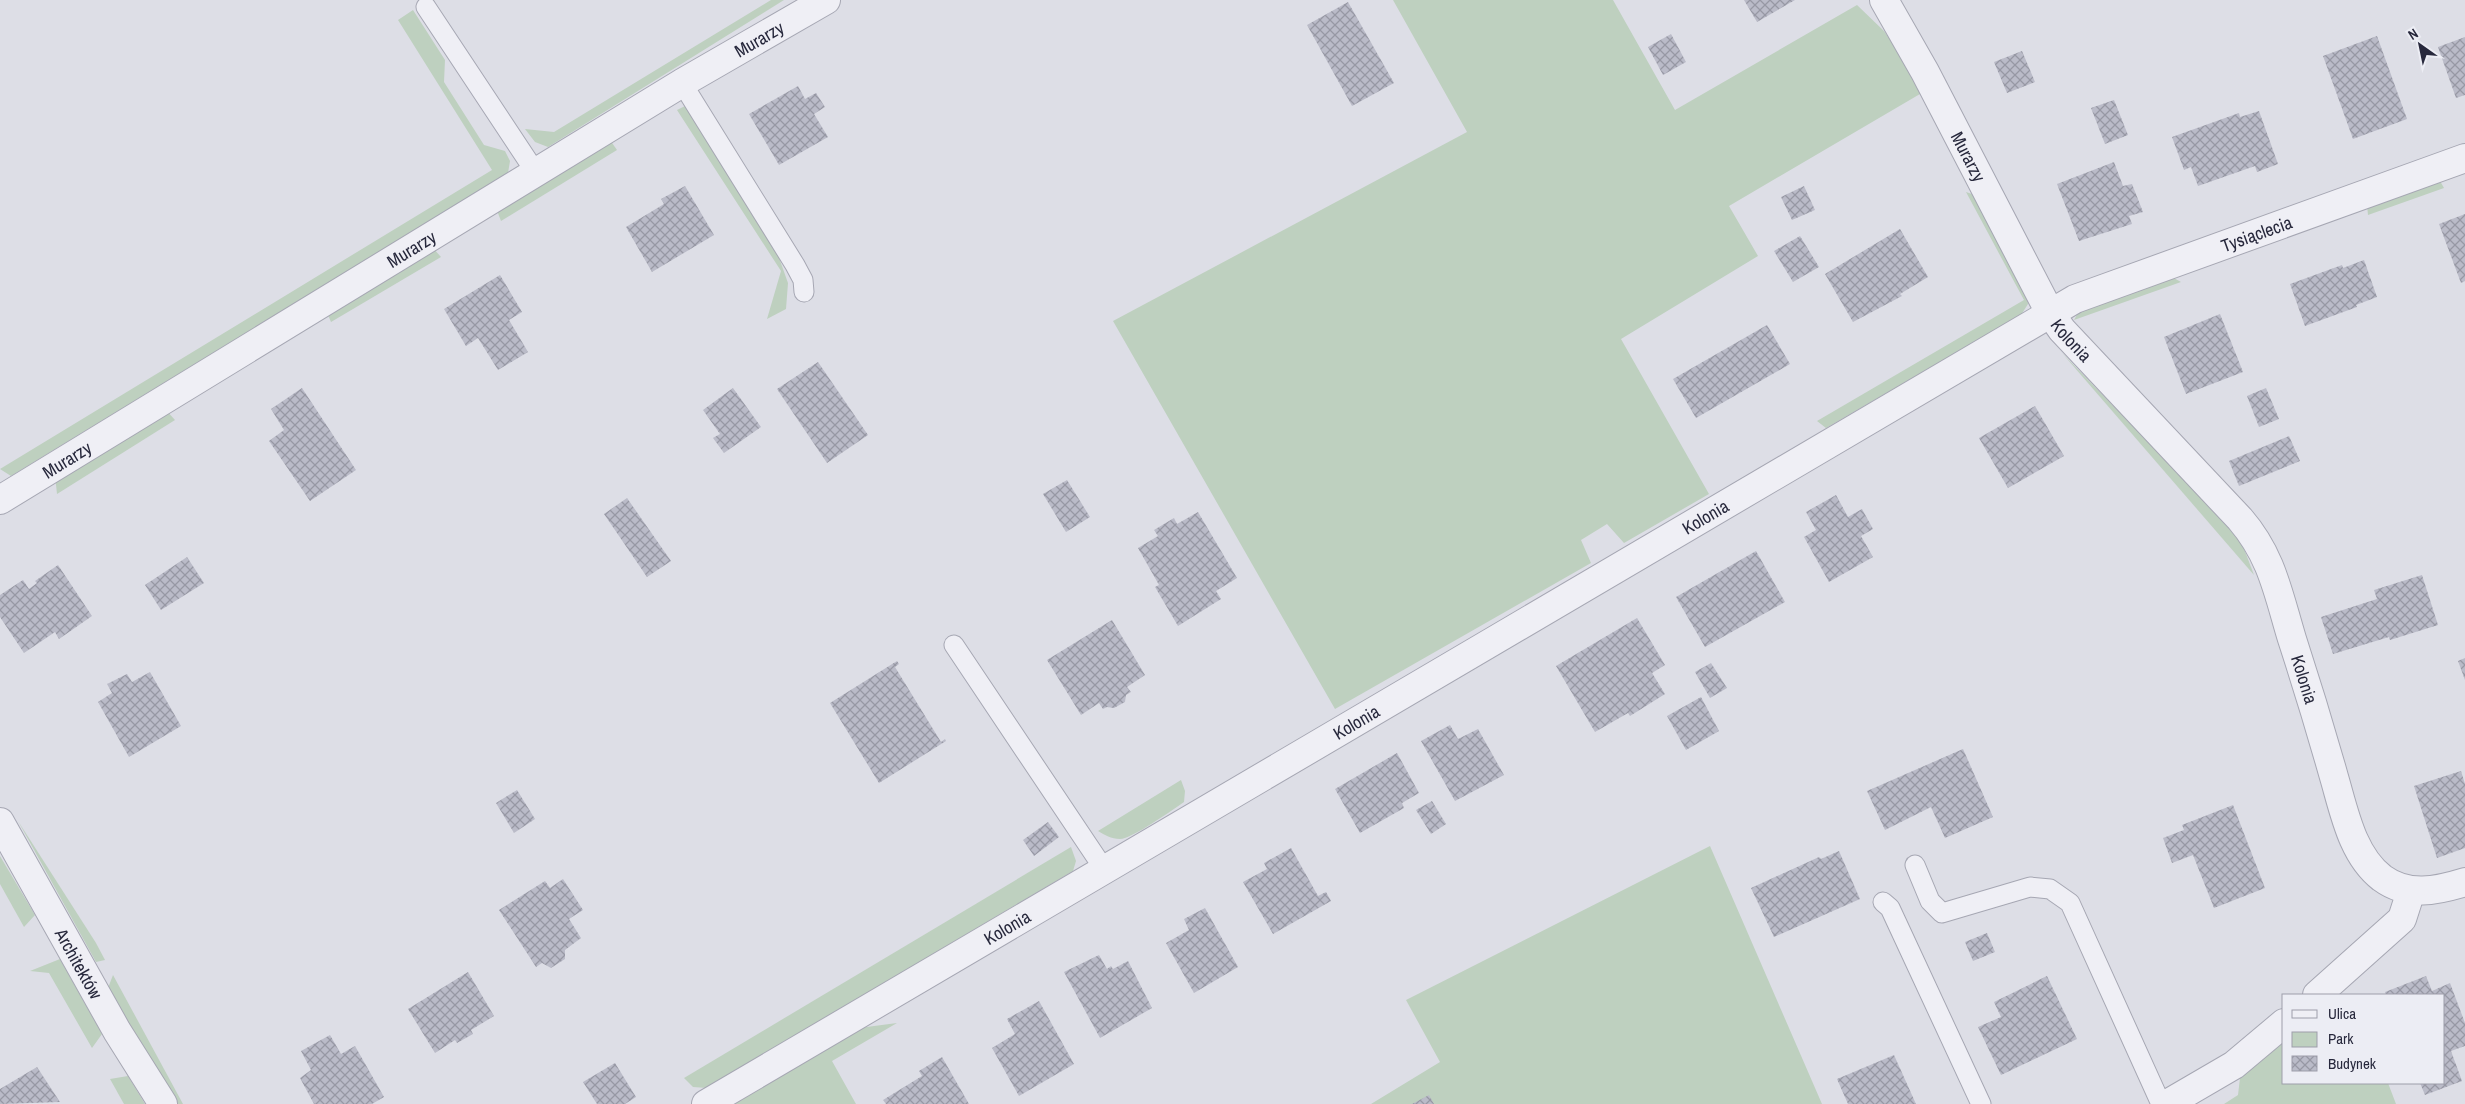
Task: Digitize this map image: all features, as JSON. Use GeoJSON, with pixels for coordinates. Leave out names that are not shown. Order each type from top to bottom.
{"type":"FeatureCollection","features":[{"type":"Feature","properties":{"kind":"street","name":"Murarzy"},"geometry":{"type":"LineString","coordinates":[[0,500],[682,84],[826,0]]}},
{"type":"Feature","properties":{"kind":"street","name":"Murarzy"},"geometry":{"type":"LineString","coordinates":[[1884,0],[1925,72],[2050,313]]}},
{"type":"Feature","properties":{"kind":"street","name":"Tysiąclecia"},"geometry":{"type":"LineString","coordinates":[[2050,313],[2075,299],[2465,158]]}},
{"type":"Feature","properties":{"kind":"street","name":"Kolonia"},"geometry":{"type":"LineString","coordinates":[[706,1104],[2050,313],[2062,330],[2240,519],[2262,549],[2312,702],[2349,827],[2371,867],[2383,878],[2411,891],[2428,892],[2465,882]]}},
{"type":"Feature","properties":{"kind":"street","name":"Architektów"},"geometry":{"type":"LineString","coordinates":[[0,822],[117,1031],[163,1104]]}},
{"type":"Feature","properties":{"kind":"street"},"geometry":{"type":"LineString","coordinates":[[2318,994],[2402,919],[2411,891]]}},
{"type":"Feature","properties":{"kind":"street"},"geometry":{"type":"LineString","coordinates":[[2167,1104],[2202,1086],[2234,1065],[2282,1025]]}},
{"type":"Feature","properties":{"kind":"lane"},"geometry":{"type":"LineString","coordinates":[[426,7],[536,173]]}},
{"type":"Feature","properties":{"kind":"lane"},"geometry":{"type":"LineString","coordinates":[[682,84],[795,265],[802,280],[804,292]]}},
{"type":"Feature","properties":{"kind":"lane"},"geometry":{"type":"LineString","coordinates":[[954,645],[1104,869]]}},
{"type":"Feature","properties":{"kind":"lane"},"geometry":{"type":"LineString","coordinates":[[1915,865],[1930,901],[1942,913],[2003,893],[2030,887],[2050,889],[2070,903],[2161,1104]]}},
{"type":"Feature","properties":{"kind":"lane"},"geometry":{"type":"LineString","coordinates":[[1882,902],[1890,908],[1981,1104]]}},
{"type":"Feature","properties":{"kind":"green space"},"geometry":{"type":"Polygon","coordinates":[[[771,0],[784,0],[548,147],[535,142],[525,129],[554,132],[771,0]]]}},
{"type":"Feature","properties":{"kind":"green space"},"geometry":{"type":"Polygon","coordinates":[[[1393,0],[1613,0],[1675,110],[1857,5],[1884,31],[1903,59],[1920,94],[1729,206],[1758,256],[1621,339],[1709,494],[1624,543],[1607,524],[1581,540],[1591,563],[1335,709],[1113,321],[1467,132],[1393,0]]]}},
{"type":"Feature","properties":{"kind":"green space"},"geometry":{"type":"Polygon","coordinates":[[[413,10],[445,60],[444,82],[484,145],[505,151],[510,161],[508,173],[11,476],[0,469],[492,170],[398,20],[413,10]]]}},
{"type":"Feature","properties":{"kind":"green space"},"geometry":{"type":"Polygon","coordinates":[[[685,106],[777,252],[788,283],[786,309],[767,319],[781,271],[677,110],[685,106]]]}},
{"type":"Feature","properties":{"kind":"green space"},"geometry":{"type":"Polygon","coordinates":[[[610,140],[617,150],[501,221],[496,208],[610,140]]]}},
{"type":"Feature","properties":{"kind":"green space"},"geometry":{"type":"Polygon","coordinates":[[[2440,181],[2444,188],[2368,215],[2367,205],[2440,181]]]}},
{"type":"Feature","properties":{"kind":"green space"},"geometry":{"type":"Polygon","coordinates":[[[1966,192],[1975,195],[2027,295],[2028,304],[2021,315],[1826,428],[1817,421],[2024,300],[1966,192]]]}},
{"type":"Feature","properties":{"kind":"green space"},"geometry":{"type":"Polygon","coordinates":[[[432,247],[441,257],[331,322],[326,310],[432,247]]]}},
{"type":"Feature","properties":{"kind":"green space"},"geometry":{"type":"Polygon","coordinates":[[[2172,277],[2181,282],[2074,320],[2079,311],[2172,277]]]}},
{"type":"Feature","properties":{"kind":"green space"},"geometry":{"type":"Polygon","coordinates":[[[2062,353],[2223,519],[2243,546],[2254,575],[2062,353]]]}},
{"type":"Feature","properties":{"kind":"green space"},"geometry":{"type":"Polygon","coordinates":[[[165,409],[175,420],[57,494],[55,475],[165,409]]]}},
{"type":"Feature","properties":{"kind":"green space"},"geometry":{"type":"Polygon","coordinates":[[[1181,780],[1185,791],[1184,802],[1152,824],[1126,838],[1120,839],[1111,838],[1098,831],[1181,780]]]}},
{"type":"Feature","properties":{"kind":"green space"},"geometry":{"type":"Polygon","coordinates":[[[18,821],[96,943],[105,960],[96,962],[18,821]]]}},
{"type":"Feature","properties":{"kind":"green space"},"geometry":{"type":"Polygon","coordinates":[[[1710,846],[1822,1104],[1371,1104],[1440,1062],[1406,1000],[1710,846]]]}},
{"type":"Feature","properties":{"kind":"green space"},"geometry":{"type":"Polygon","coordinates":[[[1071,847],[1076,861],[1073,871],[707,1088],[693,1087],[684,1078],[1071,847]]]}},
{"type":"Feature","properties":{"kind":"green space"},"geometry":{"type":"Polygon","coordinates":[[[0,856],[35,915],[24,927],[0,884],[0,856]]]}},
{"type":"Feature","properties":{"kind":"green space"},"geometry":{"type":"Polygon","coordinates":[[[60,959],[102,1034],[92,1048],[49,973],[30,971],[60,959]]]}},
{"type":"Feature","properties":{"kind":"green space"},"geometry":{"type":"Polygon","coordinates":[[[113,975],[183,1104],[176,1104],[108,988],[113,975]]]}},
{"type":"Feature","properties":{"kind":"green space"},"geometry":{"type":"Polygon","coordinates":[[[897,1023],[832,1061],[856,1104],[734,1104],[859,1028],[897,1023]]]}},
{"type":"Feature","properties":{"kind":"green space"},"geometry":{"type":"Polygon","coordinates":[[[2282,1042],[2282,1084],[2388,1084],[2396,1104],[2224,1104],[2238,1095],[2240,1078],[2282,1042]]]}},
{"type":"Feature","properties":{"kind":"green space"},"geometry":{"type":"Polygon","coordinates":[[[128,1076],[145,1104],[124,1104],[110,1079],[128,1076]]]}},
{"type":"Feature","properties":{"kind":"building"},"geometry":{"type":"Polygon","coordinates":[[[1744,0],[1795,0],[1757,22],[1744,0]]]}},
{"type":"Feature","properties":{"kind":"building"},"geometry":{"type":"Polygon","coordinates":[[[1348,2],[1394,83],[1352,106],[1307,25],[1348,2]]]}},
{"type":"Feature","properties":{"kind":"building"},"geometry":{"type":"Polygon","coordinates":[[[1671,34],[1686,62],[1663,75],[1648,47],[1671,34]]]}},
{"type":"Feature","properties":{"kind":"building"},"geometry":{"type":"Polygon","coordinates":[[[2377,36],[2407,119],[2353,139],[2323,56],[2377,36]]]}},
{"type":"Feature","properties":{"kind":"building"},"geometry":{"type":"Polygon","coordinates":[[[2465,37],[2465,95],[2456,98],[2438,47],[2465,37]]]}},
{"type":"Feature","properties":{"kind":"building"},"geometry":{"type":"Polygon","coordinates":[[[2022,51],[2035,82],[2007,93],[1994,62],[2022,51]]]}},
{"type":"Feature","properties":{"kind":"building"},"geometry":{"type":"Polygon","coordinates":[[[798,86],[805,99],[816,93],[825,107],[814,114],[828,137],[779,165],[749,114],[798,86]]]}},
{"type":"Feature","properties":{"kind":"building"},"geometry":{"type":"Polygon","coordinates":[[[2114,100],[2128,135],[2105,144],[2091,108],[2114,100]]]}},
{"type":"Feature","properties":{"kind":"building"},"geometry":{"type":"Polygon","coordinates":[[[2259,111],[2278,164],[2257,172],[2255,166],[2198,186],[2191,167],[2184,170],[2172,137],[2239,113],[2240,117],[2259,111]]]}},
{"type":"Feature","properties":{"kind":"building"},"geometry":{"type":"Polygon","coordinates":[[[2114,162],[2123,186],[2132,184],[2143,212],[2129,216],[2132,224],[2079,241],[2057,184],[2114,162]]]}},
{"type":"Feature","properties":{"kind":"building"},"geometry":{"type":"Polygon","coordinates":[[[685,186],[714,235],[652,272],[626,227],[664,204],[661,199],[685,186]]]}},
{"type":"Feature","properties":{"kind":"building"},"geometry":{"type":"Polygon","coordinates":[[[1804,186],[1815,210],[1792,220],[1781,197],[1804,186]]]}},
{"type":"Feature","properties":{"kind":"building"},"geometry":{"type":"Polygon","coordinates":[[[2465,214],[2465,281],[2461,283],[2439,224],[2465,214]]]}},
{"type":"Feature","properties":{"kind":"building"},"geometry":{"type":"Polygon","coordinates":[[[1900,229],[1928,277],[1900,294],[1902,296],[1853,322],[1825,274],[1900,229]]]}},
{"type":"Feature","properties":{"kind":"building"},"geometry":{"type":"Polygon","coordinates":[[[1800,236],[1819,267],[1793,282],[1774,251],[1800,236]]]}},
{"type":"Feature","properties":{"kind":"building"},"geometry":{"type":"Polygon","coordinates":[[[2364,260],[2377,297],[2356,305],[2357,307],[2305,326],[2290,284],[2342,265],[2343,268],[2364,260]]]}},
{"type":"Feature","properties":{"kind":"building"},"geometry":{"type":"Polygon","coordinates":[[[500,275],[522,312],[509,320],[528,352],[498,370],[478,338],[466,346],[444,309],[500,275]]]}},
{"type":"Feature","properties":{"kind":"building"},"geometry":{"type":"Polygon","coordinates":[[[2220,314],[2243,372],[2186,394],[2164,337],[2220,314]]]}},
{"type":"Feature","properties":{"kind":"building"},"geometry":{"type":"Polygon","coordinates":[[[1767,325],[1790,364],[1696,418],[1673,379],[1767,325]]]}},
{"type":"Feature","properties":{"kind":"building"},"geometry":{"type":"Polygon","coordinates":[[[818,362],[868,435],[827,463],[777,389],[818,362]]]}},
{"type":"Feature","properties":{"kind":"building"},"geometry":{"type":"Polygon","coordinates":[[[302,388],[356,470],[310,501],[269,441],[284,430],[271,409],[302,388]]]}},
{"type":"Feature","properties":{"kind":"building"},"geometry":{"type":"Polygon","coordinates":[[[733,388],[761,427],[724,453],[713,438],[720,434],[703,410],[733,388]]]}},
{"type":"Feature","properties":{"kind":"building"},"geometry":{"type":"Polygon","coordinates":[[[2266,388],[2279,419],[2259,427],[2247,396],[2266,388]]]}},
{"type":"Feature","properties":{"kind":"building"},"geometry":{"type":"Polygon","coordinates":[[[2035,406],[2064,456],[2008,488],[1979,438],[2035,406]]]}},
{"type":"Feature","properties":{"kind":"building"},"geometry":{"type":"Polygon","coordinates":[[[2289,436],[2300,461],[2239,486],[2229,461],[2289,436]]]}},
{"type":"Feature","properties":{"kind":"building"},"geometry":{"type":"Polygon","coordinates":[[[1067,480],[1090,517],[1066,532],[1043,494],[1067,480]]]}},
{"type":"Feature","properties":{"kind":"building"},"geometry":{"type":"Polygon","coordinates":[[[1836,495],[1848,517],[1862,509],[1873,529],[1861,536],[1873,557],[1829,582],[1804,537],[1816,530],[1806,512],[1836,495]]]}},
{"type":"Feature","properties":{"kind":"building"},"geometry":{"type":"Polygon","coordinates":[[[627,498],[671,561],[647,577],[604,514],[627,498]]]}},
{"type":"Feature","properties":{"kind":"building"},"geometry":{"type":"Polygon","coordinates":[[[1198,512],[1237,578],[1216,591],[1221,599],[1178,626],[1155,587],[1159,585],[1138,548],[1158,536],[1154,530],[1174,518],[1177,524],[1198,512]]]}},
{"type":"Feature","properties":{"kind":"building"},"geometry":{"type":"Polygon","coordinates":[[[1756,551],[1785,602],[1705,647],[1676,597],[1756,551]]]}},
{"type":"Feature","properties":{"kind":"building"},"geometry":{"type":"Polygon","coordinates":[[[187,557],[204,583],[161,610],[145,585],[187,557]]]}},
{"type":"Feature","properties":{"kind":"building"},"geometry":{"type":"Polygon","coordinates":[[[58,565],[92,616],[59,639],[55,632],[24,653],[0,617],[0,595],[23,580],[29,589],[37,583],[35,581],[58,565]]]}},
{"type":"Feature","properties":{"kind":"building"},"geometry":{"type":"Polygon","coordinates":[[[2422,575],[2438,625],[2390,640],[2389,637],[2333,654],[2321,617],[2377,599],[2374,590],[2422,575]]]}},
{"type":"Feature","properties":{"kind":"building"},"geometry":{"type":"Polygon","coordinates":[[[1637,618],[1665,665],[1652,673],[1665,694],[1630,716],[1628,713],[1595,732],[1556,666],[1637,618]]]}},
{"type":"Feature","properties":{"kind":"building"},"geometry":{"type":"Polygon","coordinates":[[[1112,620],[1145,675],[1127,687],[1131,692],[1126,695],[1125,702],[1114,708],[1107,707],[1103,709],[1099,703],[1081,715],[1047,660],[1112,620]]]}},
{"type":"Feature","properties":{"kind":"building"},"geometry":{"type":"Polygon","coordinates":[[[2465,658],[2465,680],[2458,661],[2465,658]]]}},
{"type":"Feature","properties":{"kind":"building"},"geometry":{"type":"Polygon","coordinates":[[[897,661],[899,664],[895,667],[941,742],[945,739],[946,741],[879,783],[830,703],[897,661]]]}},
{"type":"Feature","properties":{"kind":"building"},"geometry":{"type":"Polygon","coordinates":[[[1711,663],[1727,688],[1710,698],[1695,672],[1711,663]]]}},
{"type":"Feature","properties":{"kind":"building"},"geometry":{"type":"Polygon","coordinates":[[[150,672],[181,726],[129,757],[98,702],[112,693],[107,684],[127,674],[132,682],[150,672]]]}},
{"type":"Feature","properties":{"kind":"building"},"geometry":{"type":"Polygon","coordinates":[[[1701,697],[1719,731],[1686,750],[1667,716],[1701,697]]]}},
{"type":"Feature","properties":{"kind":"building"},"geometry":{"type":"Polygon","coordinates":[[[1450,725],[1458,739],[1478,729],[1504,775],[1455,801],[1421,741],[1450,725]]]}},
{"type":"Feature","properties":{"kind":"building"},"geometry":{"type":"Polygon","coordinates":[[[1963,749],[1993,817],[1945,838],[1931,807],[1885,830],[1867,791],[1963,749]]]}},
{"type":"Feature","properties":{"kind":"building"},"geometry":{"type":"Polygon","coordinates":[[[1397,753],[1419,793],[1402,803],[1404,808],[1360,833],[1335,789],[1397,753]]]}},
{"type":"Feature","properties":{"kind":"building"},"geometry":{"type":"Polygon","coordinates":[[[2461,771],[2465,784],[2465,848],[2437,858],[2414,786],[2461,771]]]}},
{"type":"Feature","properties":{"kind":"building"},"geometry":{"type":"Polygon","coordinates":[[[517,790],[535,819],[514,833],[496,803],[517,790]]]}},
{"type":"Feature","properties":{"kind":"building"},"geometry":{"type":"Polygon","coordinates":[[[1432,801],[1446,824],[1431,834],[1416,810],[1432,801]]]}},
{"type":"Feature","properties":{"kind":"building"},"geometry":{"type":"Polygon","coordinates":[[[2233,805],[2265,888],[2214,908],[2193,855],[2172,863],[2163,838],[2184,830],[2182,825],[2233,805]]]}},
{"type":"Feature","properties":{"kind":"building"},"geometry":{"type":"Polygon","coordinates":[[[1048,822],[1059,837],[1034,856],[1023,840],[1048,822]]]}},
{"type":"Feature","properties":{"kind":"building"},"geometry":{"type":"Polygon","coordinates":[[[1291,848],[1318,896],[1326,892],[1331,901],[1273,934],[1243,882],[1267,869],[1264,863],[1291,848]]]}},
{"type":"Feature","properties":{"kind":"building"},"geometry":{"type":"Polygon","coordinates":[[[1839,851],[1860,899],[1774,937],[1751,888],[1819,857],[1821,859],[1839,851]]]}},
{"type":"Feature","properties":{"kind":"building"},"geometry":{"type":"Polygon","coordinates":[[[563,879],[583,910],[569,919],[581,938],[565,950],[565,959],[551,968],[542,963],[536,967],[499,910],[545,881],[550,888],[563,879]]]}},
{"type":"Feature","properties":{"kind":"building"},"geometry":{"type":"Polygon","coordinates":[[[1205,908],[1238,967],[1194,993],[1166,943],[1189,930],[1184,919],[1205,908]]]}},
{"type":"Feature","properties":{"kind":"building"},"geometry":{"type":"Polygon","coordinates":[[[1987,933],[1995,952],[1973,961],[1965,942],[1987,933]]]}},
{"type":"Feature","properties":{"kind":"building"},"geometry":{"type":"Polygon","coordinates":[[[1099,955],[1107,969],[1111,966],[1113,969],[1128,961],[1152,1008],[1100,1038],[1064,972],[1099,955]]]}},
{"type":"Feature","properties":{"kind":"building"},"geometry":{"type":"Polygon","coordinates":[[[468,972],[494,1016],[471,1030],[473,1034],[457,1043],[455,1040],[435,1053],[408,1009],[468,972]]]}},
{"type":"Feature","properties":{"kind":"building"},"geometry":{"type":"Polygon","coordinates":[[[2047,976],[2077,1039],[2001,1075],[1978,1027],[2001,1017],[1994,1002],[2047,976]]]}},
{"type":"Feature","properties":{"kind":"building"},"geometry":{"type":"Polygon","coordinates":[[[2426,976],[2432,991],[2450,983],[2465,1023],[2465,1046],[2451,1051],[2462,1081],[2425,1095],[2420,1084],[2445,1084],[2445,994],[2386,994],[2385,992],[2426,976]]]}},
{"type":"Feature","properties":{"kind":"building"},"geometry":{"type":"Polygon","coordinates":[[[1039,1001],[1074,1064],[1019,1096],[992,1048],[1015,1034],[1007,1019],[1039,1001]]]}},
{"type":"Feature","properties":{"kind":"building"},"geometry":{"type":"Polygon","coordinates":[[[330,1035],[341,1054],[355,1046],[384,1097],[372,1104],[314,1104],[300,1078],[311,1070],[301,1051],[330,1035]]]}},
{"type":"Feature","properties":{"kind":"building"},"geometry":{"type":"Polygon","coordinates":[[[1894,1055],[1916,1104],[1848,1104],[1837,1079],[1894,1055]]]}},
{"type":"Feature","properties":{"kind":"building"},"geometry":{"type":"Polygon","coordinates":[[[942,1057],[969,1104],[886,1104],[883,1100],[922,1076],[919,1071],[942,1057]]]}},
{"type":"Feature","properties":{"kind":"building"},"geometry":{"type":"Polygon","coordinates":[[[615,1063],[636,1097],[625,1104],[597,1104],[583,1082],[615,1063]]]}},
{"type":"Feature","properties":{"kind":"building"},"geometry":{"type":"Polygon","coordinates":[[[37,1067],[60,1102],[0,1104],[0,1089],[37,1067]]]}},
{"type":"Feature","properties":{"kind":"building"},"geometry":{"type":"Polygon","coordinates":[[[1429,1095],[1434,1104],[1412,1104],[1429,1095]]]}}]}
